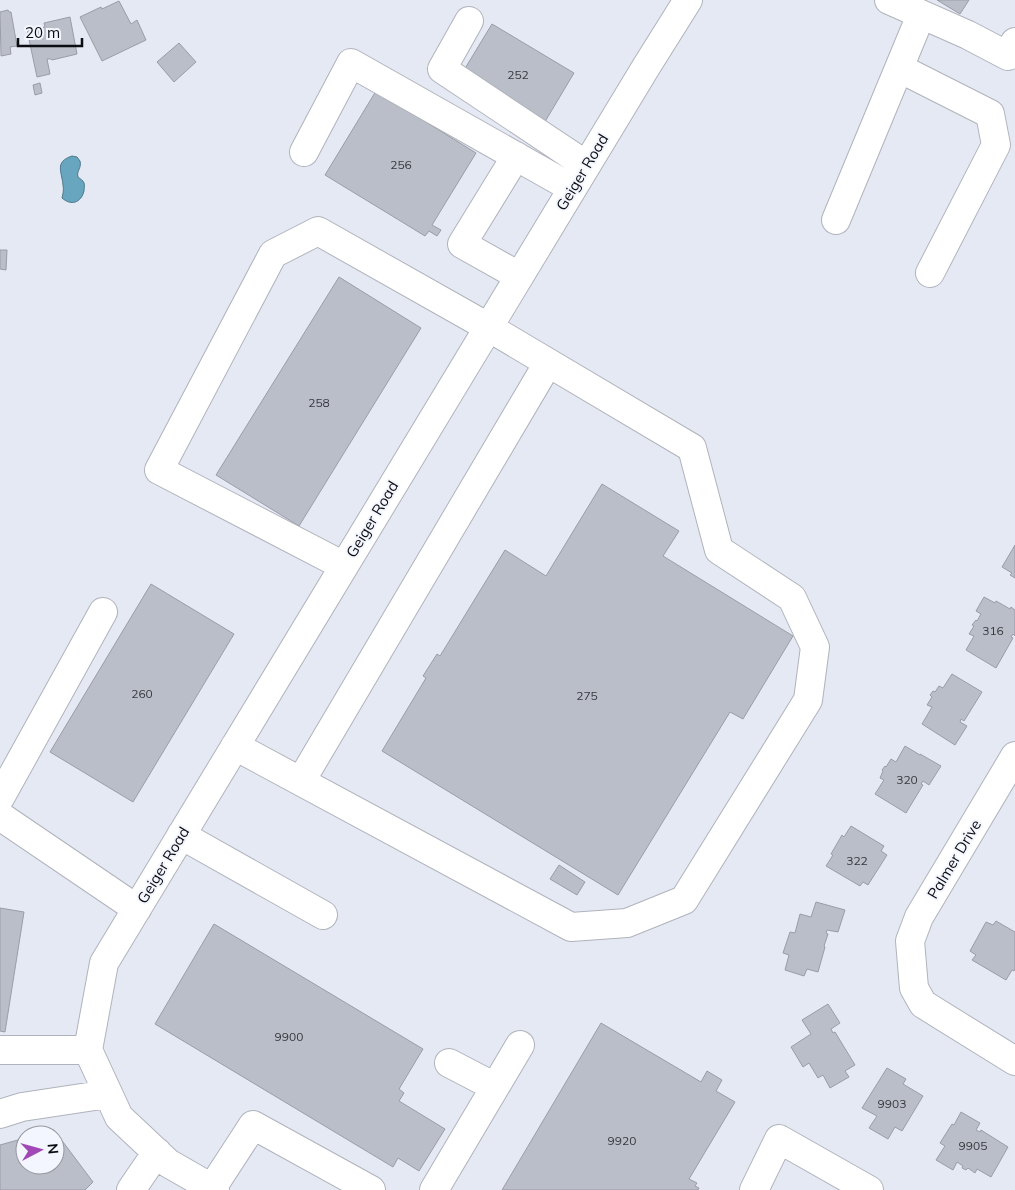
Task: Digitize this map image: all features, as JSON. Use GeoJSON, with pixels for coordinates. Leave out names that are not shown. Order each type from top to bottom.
{"type":"FeatureCollection","features":[{"type":"Feature","properties":{"kind":"street","name":"Geiger Road"},"geometry":{"type":"LineString","coordinates":[[88,1050],[104,963],[572,188],[688,0]]}},
{"type":"Feature","properties":{"kind":"street"},"geometry":{"type":"LineString","coordinates":[[889,0],[968,35],[1008,56],[1015,42]]}},
{"type":"Feature","properties":{"kind":"street"},"geometry":{"type":"LineString","coordinates":[[836,220],[921,15]]}},
{"type":"Feature","properties":{"kind":"street"},"geometry":{"type":"LineString","coordinates":[[469,21],[442,69],[586,165]]}},
{"type":"Feature","properties":{"kind":"street"},"geometry":{"type":"LineString","coordinates":[[304,152],[351,63],[572,188]]}},
{"type":"Feature","properties":{"kind":"street"},"geometry":{"type":"LineString","coordinates":[[899,68],[990,114],[996,145],[930,273]]}},
{"type":"Feature","properties":{"kind":"street"},"geometry":{"type":"LineString","coordinates":[[516,156],[462,244],[519,276]]}},
{"type":"Feature","properties":{"kind":"street"},"geometry":{"type":"LineString","coordinates":[[235,746],[571,927],[628,923],[684,900],[808,700],[815,647],[792,598],[719,550],[692,448],[488,327],[318,231],[273,254],[159,470],[344,566]]}},
{"type":"Feature","properties":{"kind":"street"},"geometry":{"type":"LineString","coordinates":[[301,782],[548,363]]}},
{"type":"Feature","properties":{"kind":"street"},"geometry":{"type":"LineString","coordinates":[[0,798],[102,612]]}},
{"type":"Feature","properties":{"kind":"street","name":"Palmer Drive"},"geometry":{"type":"LineString","coordinates":[[1015,756],[919,917],[910,941],[914,988],[923,1004],[1015,1061]]}},
{"type":"Feature","properties":{"kind":"street"},"geometry":{"type":"LineString","coordinates":[[0,816],[137,909]]}},
{"type":"Feature","properties":{"kind":"street"},"geometry":{"type":"LineString","coordinates":[[181,835],[323,915]]}},
{"type":"Feature","properties":{"kind":"street"},"geometry":{"type":"LineString","coordinates":[[434,1190],[520,1045]]}},
{"type":"Feature","properties":{"kind":"street"},"geometry":{"type":"LineString","coordinates":[[0,1050],[88,1050],[119,1117],[168,1163],[213,1189],[253,1125],[371,1190]]}},
{"type":"Feature","properties":{"kind":"street"},"geometry":{"type":"LineString","coordinates":[[449,1063],[495,1087]]}},
{"type":"Feature","properties":{"kind":"street"},"geometry":{"type":"LineString","coordinates":[[0,1114],[22,1108],[108,1094]]}},
{"type":"Feature","properties":{"kind":"street"},"geometry":{"type":"LineString","coordinates":[[754,1190],[779,1139],[869,1190]]}},
{"type":"Feature","properties":{"kind":"street"},"geometry":{"type":"LineString","coordinates":[[131,1190],[157,1152]]}},
{"type":"Feature","properties":{"kind":"water"},"geometry":{"type":"Polygon","coordinates":[[[77,157],[80,161],[78,177],[84,182],[84,191],[78,201],[69,202],[62,198],[63,189],[60,168],[66,158],[77,157]]]}},
{"type":"Feature","properties":{"kind":"building"},"geometry":{"type":"Polygon","coordinates":[[[937,0],[969,0],[960,14],[937,0]]]}},
{"type":"Feature","properties":{"kind":"building"},"geometry":{"type":"Polygon","coordinates":[[[119,1],[131,24],[137,20],[146,40],[102,61],[80,17],[119,1]]]}},
{"type":"Feature","properties":{"kind":"building"},"geometry":{"type":"Polygon","coordinates":[[[8,10],[11,12],[17,46],[10,47],[11,54],[1,56],[0,12],[8,10]]]}},
{"type":"Feature","properties":{"kind":"building"},"geometry":{"type":"Polygon","coordinates":[[[70,17],[77,54],[52,60],[47,59],[50,74],[37,77],[27,30],[45,27],[44,23],[70,17]]]}},
{"type":"Feature","properties":{"kind":"building"},"geometry":{"type":"Polygon","coordinates":[[[492,24],[574,73],[543,125],[461,75],[492,24]]]}},
{"type":"Feature","properties":{"kind":"building"},"geometry":{"type":"Polygon","coordinates":[[[179,43],[196,62],[174,82],[157,62],[179,43]]]}},
{"type":"Feature","properties":{"kind":"building"},"geometry":{"type":"Polygon","coordinates":[[[40,83],[42,93],[35,95],[33,85],[40,83]]]}},
{"type":"Feature","properties":{"kind":"building"},"geometry":{"type":"Polygon","coordinates":[[[376,91],[476,153],[432,225],[441,230],[437,236],[429,231],[425,236],[325,175],[376,91]]]}},
{"type":"Feature","properties":{"kind":"building"},"geometry":{"type":"Polygon","coordinates":[[[0,250],[7,250],[6,270],[0,269],[0,250]]]}},
{"type":"Feature","properties":{"kind":"building"},"geometry":{"type":"Polygon","coordinates":[[[339,277],[421,328],[299,526],[216,475],[339,277]]]}},
{"type":"Feature","properties":{"kind":"building"},"geometry":{"type":"Polygon","coordinates":[[[602,484],[679,531],[663,556],[793,636],[743,719],[730,712],[618,895],[382,751],[426,678],[423,676],[437,654],[440,656],[505,550],[546,576],[602,484]]]}},
{"type":"Feature","properties":{"kind":"building"},"geometry":{"type":"Polygon","coordinates":[[[1015,545],[1015,578],[1010,575],[1012,573],[1002,567],[1015,545]]]}},
{"type":"Feature","properties":{"kind":"building"},"geometry":{"type":"Polygon","coordinates":[[[151,584],[234,634],[133,802],[50,752],[151,584]]]}},
{"type":"Feature","properties":{"kind":"building"},"geometry":{"type":"Polygon","coordinates":[[[984,597],[1015,610],[1015,636],[1013,634],[1011,637],[1013,638],[996,668],[966,650],[974,636],[969,634],[974,626],[972,625],[981,614],[976,611],[984,597]]]}},
{"type":"Feature","properties":{"kind":"building"},"geometry":{"type":"Polygon","coordinates":[[[952,674],[982,692],[964,721],[961,719],[960,722],[967,726],[955,745],[922,724],[932,707],[927,705],[932,697],[930,695],[939,686],[943,688],[952,674]]]}},
{"type":"Feature","properties":{"kind":"building"},"geometry":{"type":"Polygon","coordinates":[[[905,746],[941,766],[929,785],[923,781],[921,784],[923,785],[906,813],[875,794],[884,780],[880,778],[882,770],[891,759],[896,762],[905,746]]]}},
{"type":"Feature","properties":{"kind":"building"},"geometry":{"type":"Polygon","coordinates":[[[851,826],[884,846],[881,851],[887,855],[868,885],[863,882],[860,886],[826,866],[842,835],[844,837],[851,826]]]}},
{"type":"Feature","properties":{"kind":"building"},"geometry":{"type":"Polygon","coordinates":[[[559,865],[585,882],[577,895],[550,879],[559,865]]]}},
{"type":"Feature","properties":{"kind":"building"},"geometry":{"type":"Polygon","coordinates":[[[816,902],[845,910],[838,932],[827,930],[826,933],[828,934],[818,972],[807,969],[804,976],[785,970],[789,955],[783,953],[790,932],[795,933],[800,914],[811,917],[816,902]]]}},
{"type":"Feature","properties":{"kind":"building"},"geometry":{"type":"Polygon","coordinates":[[[0,908],[24,912],[5,1032],[0,1031],[0,908]]]}},
{"type":"Feature","properties":{"kind":"building"},"geometry":{"type":"Polygon","coordinates":[[[996,921],[1015,932],[1015,969],[1014,971],[1012,970],[1006,980],[972,960],[976,955],[970,951],[986,922],[993,925],[996,921]]]}},
{"type":"Feature","properties":{"kind":"building"},"geometry":{"type":"Polygon","coordinates":[[[214,924],[423,1049],[399,1089],[404,1093],[399,1101],[445,1129],[419,1171],[398,1158],[393,1167],[155,1024],[214,924]]]}},
{"type":"Feature","properties":{"kind":"building"},"geometry":{"type":"Polygon","coordinates":[[[828,1004],[840,1023],[831,1029],[833,1033],[835,1032],[855,1065],[845,1071],[849,1077],[830,1088],[823,1075],[818,1078],[809,1063],[803,1067],[791,1047],[811,1034],[802,1020],[828,1004]]]}},
{"type":"Feature","properties":{"kind":"building"},"geometry":{"type":"Polygon","coordinates":[[[601,1023],[701,1082],[707,1071],[722,1080],[716,1091],[735,1102],[689,1179],[697,1183],[695,1186],[699,1188],[698,1190],[502,1190],[601,1023]]]}},
{"type":"Feature","properties":{"kind":"building"},"geometry":{"type":"Polygon","coordinates":[[[887,1068],[906,1079],[903,1084],[923,1096],[902,1131],[895,1127],[888,1139],[869,1128],[877,1116],[862,1108],[887,1068]]]}},
{"type":"Feature","properties":{"kind":"building"},"geometry":{"type":"Polygon","coordinates":[[[961,1112],[980,1123],[976,1130],[980,1132],[981,1130],[1008,1147],[991,1177],[977,1169],[975,1173],[968,1168],[966,1170],[957,1162],[953,1170],[936,1160],[945,1146],[940,1143],[961,1112]]]}},
{"type":"Feature","properties":{"kind":"building"},"geometry":{"type":"Polygon","coordinates":[[[15,1141],[15,1175],[65,1175],[65,1145],[93,1182],[85,1190],[0,1190],[0,1145],[15,1141]]]}}]}
